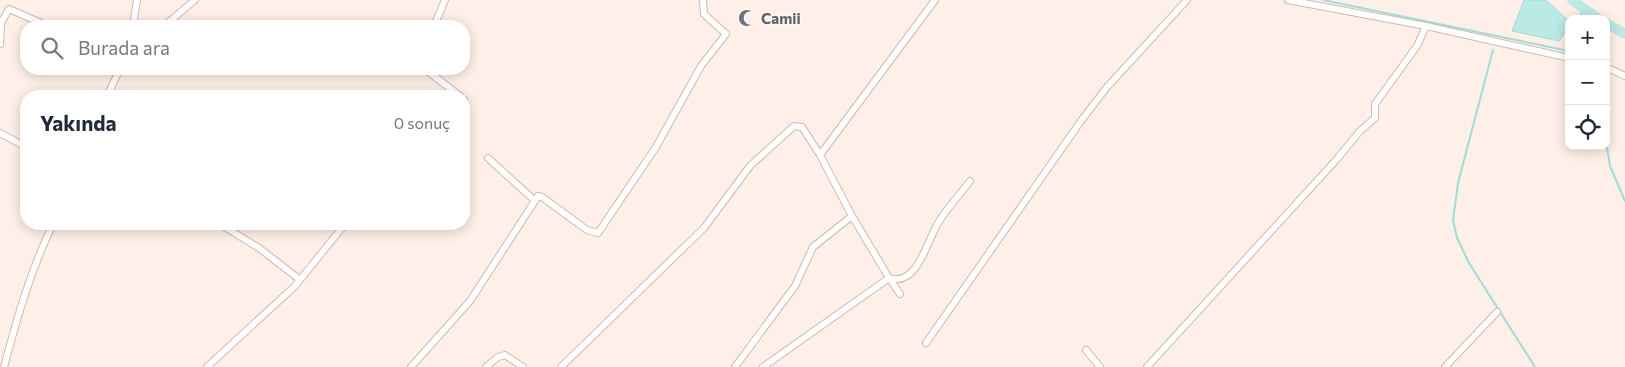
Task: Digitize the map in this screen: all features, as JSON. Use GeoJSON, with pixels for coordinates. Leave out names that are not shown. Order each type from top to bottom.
{"type":"FeatureCollection","features":[{"type":"Feature","properties":{"kind":"street"},"geometry":{"type":"LineString","coordinates":[[134,20],[138,0]]}},
{"type":"Feature","properties":{"kind":"street"},"geometry":{"type":"LineString","coordinates":[[171,20],[195,0]]}},
{"type":"Feature","properties":{"kind":"street"},"geometry":{"type":"LineString","coordinates":[[437,20],[445,0]]}},
{"type":"Feature","properties":{"kind":"street"},"geometry":{"type":"LineString","coordinates":[[411,367],[470,301],[538,196],[587,230],[598,234],[650,155],[705,59],[726,34],[704,14],[703,0]]}},
{"type":"Feature","properties":{"kind":"street"},"geometry":{"type":"LineString","coordinates":[[820,155],[935,0]]}},
{"type":"Feature","properties":{"kind":"street"},"geometry":{"type":"LineString","coordinates":[[926,343],[1107,86],[1187,0]]}},
{"type":"Feature","properties":{"kind":"street"},"geometry":{"type":"LineString","coordinates":[[1288,0],[1426,26],[1565,57]]}},
{"type":"Feature","properties":{"kind":"street"},"geometry":{"type":"LineString","coordinates":[[0,44],[1,23],[9,9],[34,20]]}},
{"type":"Feature","properties":{"kind":"street"},"geometry":{"type":"LineString","coordinates":[[1147,367],[1337,159],[1360,131],[1371,123],[1375,118],[1375,104],[1417,46],[1426,26]]}},
{"type":"Feature","properties":{"kind":"street"},"geometry":{"type":"LineString","coordinates":[[1610,69],[1625,76]]}},
{"type":"Feature","properties":{"kind":"street"},"geometry":{"type":"LineString","coordinates":[[111,90],[117,75]]}},
{"type":"Feature","properties":{"kind":"street"},"geometry":{"type":"LineString","coordinates":[[433,75],[452,90]]}},
{"type":"Feature","properties":{"kind":"street"},"geometry":{"type":"LineString","coordinates":[[561,367],[704,228],[750,166],[780,136],[794,126],[802,128],[820,155],[852,216],[900,294]]}},
{"type":"Feature","properties":{"kind":"street"},"geometry":{"type":"LineString","coordinates":[[0,133],[20,144]]}},
{"type":"Feature","properties":{"kind":"street"},"geometry":{"type":"LineString","coordinates":[[488,158],[534,200]]}},
{"type":"Feature","properties":{"kind":"street"},"geometry":{"type":"LineString","coordinates":[[889,278],[896,281],[903,280],[911,272],[926,252],[936,226],[970,181]]}},
{"type":"Feature","properties":{"kind":"street"},"geometry":{"type":"LineString","coordinates":[[735,367],[795,286],[813,247],[852,216]]}},
{"type":"Feature","properties":{"kind":"street"},"geometry":{"type":"LineString","coordinates":[[3,362],[41,249],[50,230]]}},
{"type":"Feature","properties":{"kind":"street"},"geometry":{"type":"LineString","coordinates":[[230,230],[259,248],[299,280]]}},
{"type":"Feature","properties":{"kind":"street"},"geometry":{"type":"LineString","coordinates":[[207,367],[299,280],[340,230]]}},
{"type":"Feature","properties":{"kind":"street"},"geometry":{"type":"LineString","coordinates":[[763,367],[889,278]]}},
{"type":"Feature","properties":{"kind":"street"},"geometry":{"type":"LineString","coordinates":[[1445,367],[1497,312]]}},
{"type":"Feature","properties":{"kind":"street"},"geometry":{"type":"LineString","coordinates":[[1086,350],[1100,367]]}},
{"type":"Feature","properties":{"kind":"street"},"geometry":{"type":"LineString","coordinates":[[486,367],[498,357],[505,355],[523,367]]}},
{"type":"Feature","properties":{"kind":"water"},"geometry":{"type":"Polygon","coordinates":[[[1524,0],[1546,0],[1565,17],[1565,33],[1559,41],[1512,31],[1524,0]]]}},
{"type":"Feature","properties":{"kind":"waterway"},"geometry":{"type":"LineString","coordinates":[[1323,0],[1565,50]]}},
{"type":"Feature","properties":{"kind":"waterway"},"geometry":{"type":"LineString","coordinates":[[1572,0],[1593,15]]}},
{"type":"Feature","properties":{"kind":"waterway"},"geometry":{"type":"LineString","coordinates":[[1580,8],[1582,15]]}},
{"type":"Feature","properties":{"kind":"waterway"},"geometry":{"type":"LineString","coordinates":[[1610,25],[1625,34]]}},
{"type":"Feature","properties":{"kind":"waterway"},"geometry":{"type":"LineString","coordinates":[[1493,50],[1458,183],[1453,220],[1457,238],[1469,263],[1535,367]]}},
{"type":"Feature","properties":{"kind":"waterway"},"geometry":{"type":"LineString","coordinates":[[1607,150],[1610,166],[1625,201]]}},
{"type":"Feature","properties":{"kind":"place","name":"Camii"},"geometry":{"type":"Point","coordinates":[747,18]}}]}
